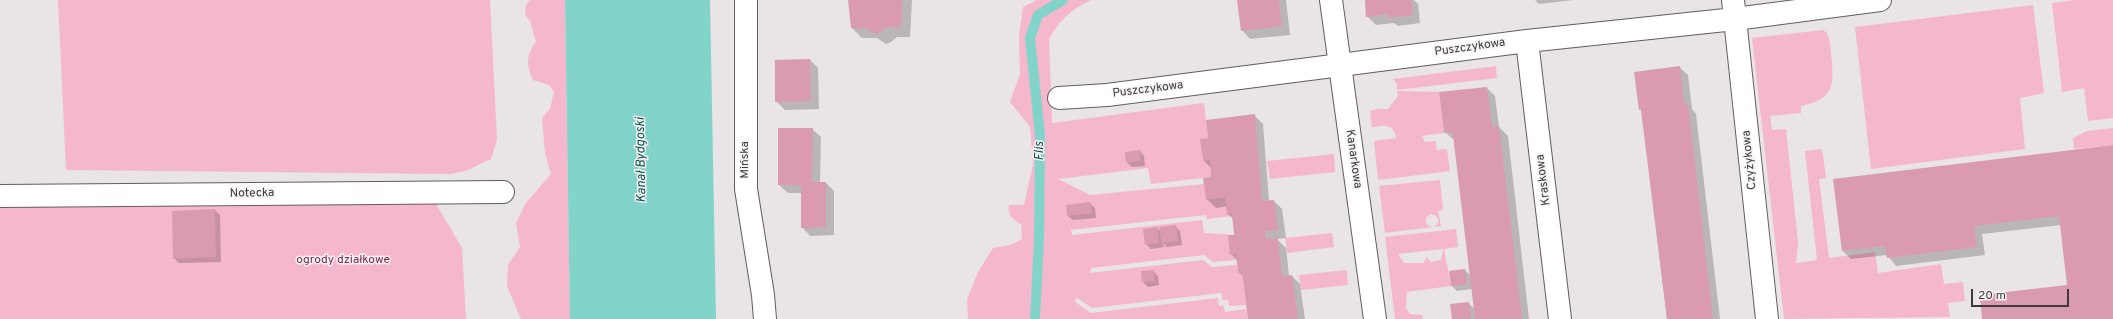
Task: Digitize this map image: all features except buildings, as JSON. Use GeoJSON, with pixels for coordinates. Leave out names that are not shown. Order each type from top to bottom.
{"type":"FeatureCollection","features":[{"type":"Feature","properties":{"kind":"street","name":"Mińska"},"geometry":{"type":"LineString","coordinates":[[746,0],[746,189],[763,295],[765,319]]}},
{"type":"Feature","properties":{"kind":"street","name":"Kanarkowa"},"geometry":{"type":"LineString","coordinates":[[1332,0],[1375,319]]}},
{"type":"Feature","properties":{"kind":"street","name":"Puszczykowa"},"geometry":{"type":"LineString","coordinates":[[1059,98],[1107,95],[1340,66],[1734,9],[1880,0]]}},
{"type":"Feature","properties":{"kind":"street","name":"Czyżykowa"},"geometry":{"type":"LineString","coordinates":[[1734,9],[1767,319]]}},
{"type":"Feature","properties":{"kind":"street","name":"Kraskowa"},"geometry":{"type":"LineString","coordinates":[[1526,40],[1560,319]]}},
{"type":"Feature","properties":{"kind":"street","name":"Notecka"},"geometry":{"type":"LineString","coordinates":[[0,196],[503,192]]}},
{"type":"Feature","properties":{"kind":"green space"},"geometry":{"type":"Polygon","coordinates":[[[58,0],[490,0],[497,140],[491,159],[467,170],[450,174],[66,170],[58,0]]]}},
{"type":"Feature","properties":{"kind":"green space"},"geometry":{"type":"Polygon","coordinates":[[[530,0],[565,0],[570,319],[521,319],[507,286],[508,265],[520,247],[516,223],[526,203],[551,174],[545,153],[542,118],[550,109],[554,92],[549,85],[533,80],[529,70],[528,60],[530,51],[536,42],[530,21],[525,15],[526,5],[530,0]]]}},
{"type":"Feature","properties":{"kind":"green space"},"geometry":{"type":"Polygon","coordinates":[[[1037,0],[1091,0],[1078,7],[1067,16],[1057,26],[1049,39],[1052,123],[1204,103],[1208,138],[1201,140],[1203,161],[1210,160],[1211,177],[1151,184],[1148,168],[1058,179],[1090,195],[1204,184],[1206,199],[1225,197],[1227,214],[1232,214],[1232,216],[1207,219],[1206,215],[1071,230],[1072,235],[1202,220],[1204,233],[1234,235],[1229,235],[1231,255],[1236,254],[1237,260],[1213,262],[1204,255],[1091,268],[1090,273],[1203,260],[1212,267],[1237,265],[1238,273],[1242,272],[1246,305],[1229,306],[1228,300],[1223,300],[1221,293],[1092,308],[1077,298],[1074,301],[1091,313],[1218,298],[1219,306],[1223,305],[1225,312],[1246,309],[1248,319],[968,319],[967,299],[978,272],[993,248],[1010,245],[1022,239],[1021,224],[1011,217],[1009,205],[1024,205],[1033,164],[1030,127],[1010,102],[1020,74],[1019,36],[1023,7],[1037,0]]]}},
{"type":"Feature","properties":{"kind":"green space"},"geometry":{"type":"Polygon","coordinates":[[[2075,0],[2113,0],[2113,118],[2088,121],[2084,88],[2062,92],[2052,3],[2075,0]]]}},
{"type":"Feature","properties":{"kind":"green space"},"geometry":{"type":"Polygon","coordinates":[[[2033,5],[2044,93],[2020,98],[2025,149],[1871,169],[1855,27],[2033,5]]]}},
{"type":"Feature","properties":{"kind":"green space"},"geometry":{"type":"Polygon","coordinates":[[[1823,30],[1826,32],[1830,40],[1832,64],[1832,82],[1827,94],[1821,99],[1801,106],[1801,113],[1770,116],[1772,130],[1786,129],[1798,242],[1796,263],[1817,260],[1805,151],[1822,149],[1826,178],[1819,179],[1829,258],[1875,252],[1878,273],[1941,264],[1944,284],[1963,282],[1965,301],[1948,303],[1950,317],[1784,319],[1752,38],[1823,30]]]}},
{"type":"Feature","properties":{"kind":"green space"},"geometry":{"type":"Polygon","coordinates":[[[1496,66],[1497,78],[1397,90],[1397,84],[1393,79],[1496,66]]]}},
{"type":"Feature","properties":{"kind":"green space"},"geometry":{"type":"Polygon","coordinates":[[[1397,91],[1439,92],[1444,133],[1422,136],[1425,142],[1436,141],[1437,150],[1447,149],[1450,171],[1378,180],[1374,141],[1396,138],[1393,130],[1387,126],[1372,128],[1370,111],[1377,109],[1388,109],[1398,96],[1397,91]]]}},
{"type":"Feature","properties":{"kind":"green space"},"geometry":{"type":"Polygon","coordinates":[[[2113,128],[2113,145],[2074,149],[2073,138],[2087,131],[2113,128]]]}},
{"type":"Feature","properties":{"kind":"green space"},"geometry":{"type":"Polygon","coordinates":[[[1334,154],[1335,172],[1270,179],[1267,161],[1334,154]]]}},
{"type":"Feature","properties":{"kind":"green space"},"geometry":{"type":"Polygon","coordinates":[[[1440,180],[1443,210],[1438,211],[1441,226],[1434,227],[1438,224],[1438,219],[1435,215],[1430,214],[1426,218],[1426,223],[1433,227],[1385,233],[1379,186],[1440,180]]]}},
{"type":"Feature","properties":{"kind":"green space","name":"ogrody działkowe"},"geometry":{"type":"Polygon","coordinates":[[[435,202],[462,248],[466,319],[0,319],[0,205],[435,202]]]}},
{"type":"Feature","properties":{"kind":"green space"},"geometry":{"type":"Polygon","coordinates":[[[1456,229],[1458,247],[1444,249],[1451,286],[1407,292],[1406,308],[1410,314],[1422,315],[1423,319],[1395,319],[1385,237],[1456,229]],[[1443,249],[1398,254],[1404,263],[1424,263],[1426,257],[1431,262],[1441,260],[1443,249]]]}},
{"type":"Feature","properties":{"kind":"green space"},"geometry":{"type":"Polygon","coordinates":[[[1332,233],[1334,247],[1287,253],[1285,238],[1332,233]]]}},
{"type":"Feature","properties":{"kind":"green space"},"geometry":{"type":"Polygon","coordinates":[[[1347,270],[1348,285],[1301,290],[1299,275],[1347,270]]]}},
{"type":"Feature","properties":{"kind":"water","name":"Kanał Bydgoski"},"geometry":{"type":"Polygon","coordinates":[[[565,0],[710,0],[716,319],[570,319],[565,0]]]}},
{"type":"Feature","properties":{"kind":"waterway","name":"Flis"},"geometry":{"type":"LineString","coordinates":[[1035,319],[1039,240],[1040,135],[1030,38],[1038,15],[1063,0]]}}]}
